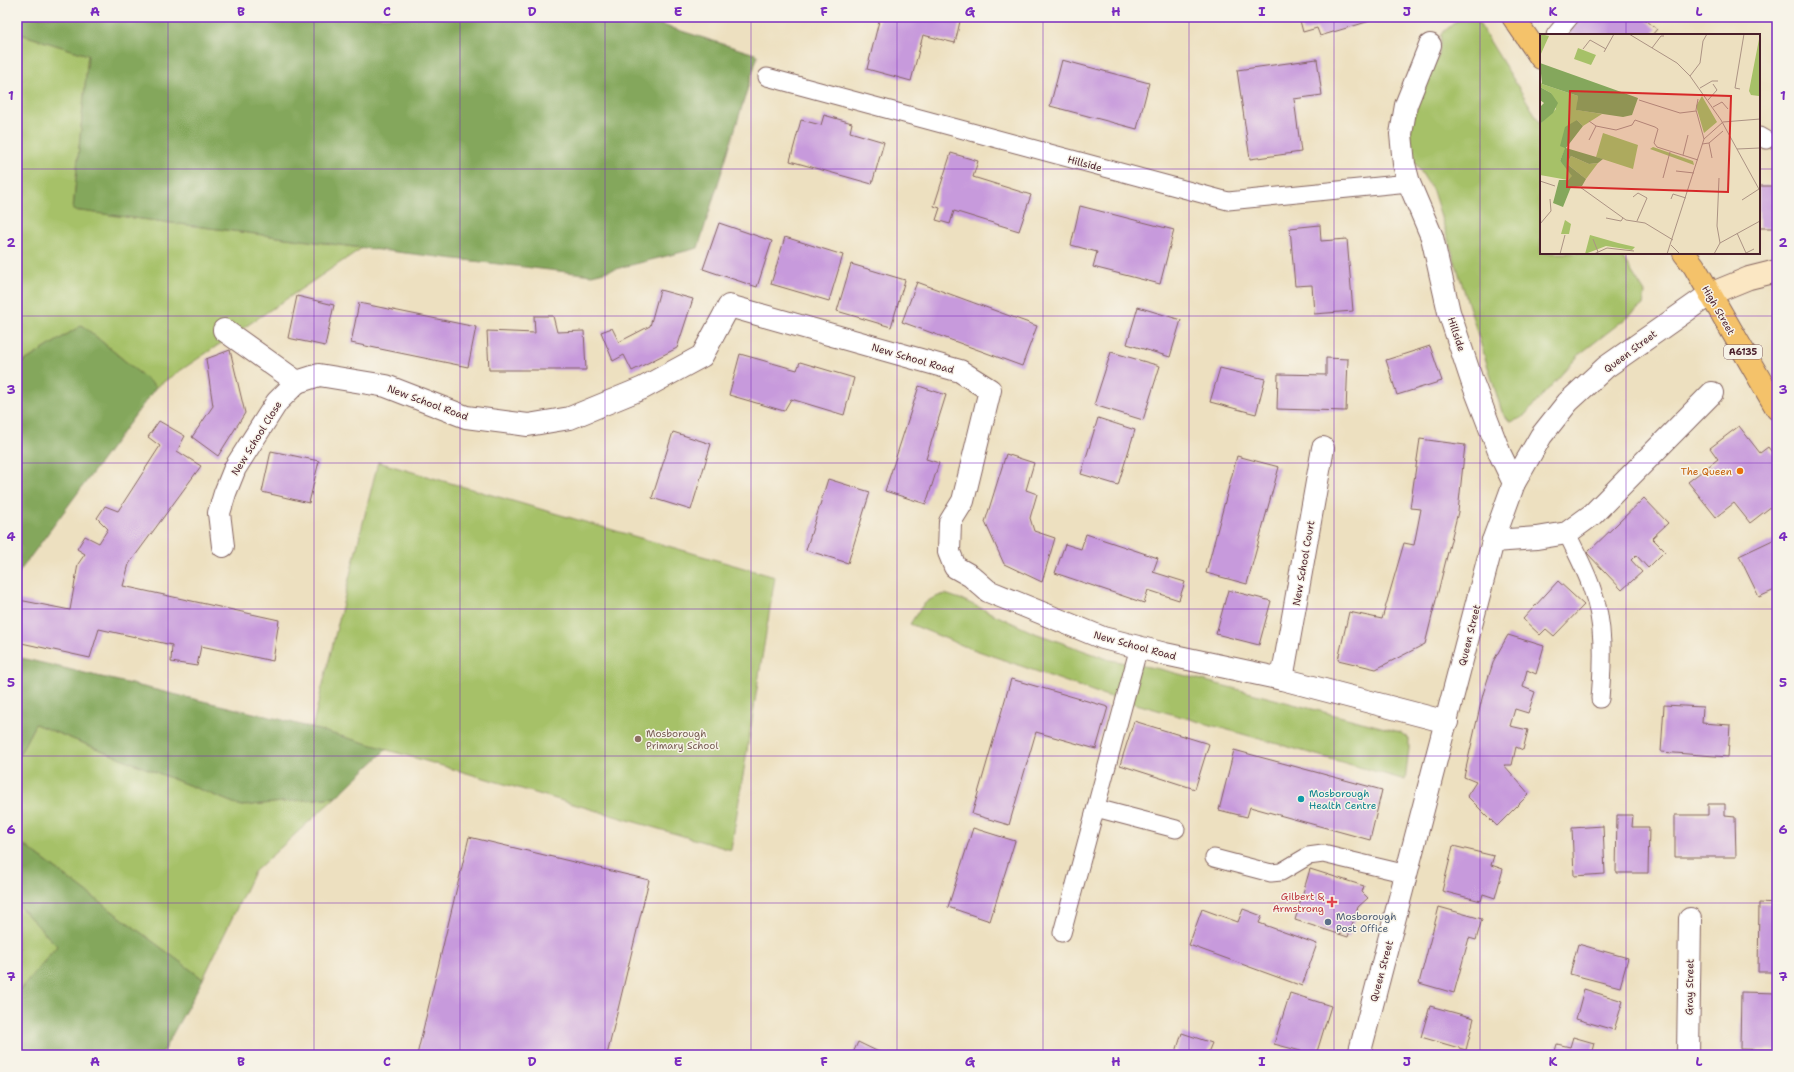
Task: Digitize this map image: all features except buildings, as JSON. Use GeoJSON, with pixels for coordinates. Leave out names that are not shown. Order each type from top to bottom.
{"type":"FeatureCollection","features":[{"type":"Feature","properties":{"kind":"main road"},"geometry":{"type":"LineString","coordinates":[[1513,17],[1540,54]]}},
{"type":"Feature","properties":{"kind":"main road","name":"High Street"},"geometry":{"type":"LineString","coordinates":[[1685,254],[1710,294],[1777,409]]}},
{"type":"Feature","properties":{"kind":"main road"},"geometry":{"type":"LineString","coordinates":[[1710,294],[1749,278],[1777,271]]}},
{"type":"Feature","properties":{"kind":"street","name":"Hillside"},"geometry":{"type":"LineString","coordinates":[[1430,45],[1406,105],[1401,134],[1404,164],[1409,183],[1432,237],[1449,312],[1472,381],[1500,454],[1514,483]]}},
{"type":"Feature","properties":{"kind":"street","name":"Queen Street"},"geometry":{"type":"LineString","coordinates":[[1359,1055],[1493,541],[1514,483],[1541,436],[1568,402],[1606,367],[1710,294]]}},
{"type":"Feature","properties":{"kind":"street","name":"New School Road"},"geometry":{"type":"LineString","coordinates":[[297,382],[319,375],[386,386],[466,417],[528,425],[570,418],[643,388],[702,356],[729,306],[960,371],[990,390],[964,501],[950,522],[949,552],[955,567],[971,576],[988,591],[1103,638],[1282,679],[1447,722]]}},
{"type":"Feature","properties":{"kind":"street"},"geometry":{"type":"LineString","coordinates":[[224,330],[297,382]]}},
{"type":"Feature","properties":{"kind":"street","name":"New School Close"},"geometry":{"type":"LineString","coordinates":[[223,546],[219,513],[224,493],[235,468],[277,402],[297,382]]}},
{"type":"Feature","properties":{"kind":"street"},"geometry":{"type":"LineString","coordinates":[[1493,541],[1537,538],[1567,533],[1593,514],[1712,393]]}},
{"type":"Feature","properties":{"kind":"street","name":"New School Court"},"geometry":{"type":"LineString","coordinates":[[1282,679],[1323,448]]}},
{"type":"Feature","properties":{"kind":"street","name":"Gray Street"},"geometry":{"type":"LineString","coordinates":[[1688,1055],[1690,919]]}},
{"type":"Feature","properties":{"kind":"lane"},"geometry":{"type":"LineString","coordinates":[[1556,34],[1570,17]]}},
{"type":"Feature","properties":{"kind":"lane","name":"Hillside"},"geometry":{"type":"LineString","coordinates":[[767,77],[1228,201],[1409,183]]}},
{"type":"Feature","properties":{"kind":"lane"},"geometry":{"type":"LineString","coordinates":[[1567,533],[1593,589],[1600,620],[1603,663],[1600,699]]}},
{"type":"Feature","properties":{"kind":"lane"},"geometry":{"type":"LineString","coordinates":[[1062,933],[1139,647]]}},
{"type":"Feature","properties":{"kind":"lane"},"geometry":{"type":"LineString","coordinates":[[1096,808],[1176,829]]}},
{"type":"Feature","properties":{"kind":"lane"},"geometry":{"type":"LineString","coordinates":[[1214,858],[1271,873],[1281,872],[1308,856],[1323,854],[1407,874]]}},
{"type":"Feature","properties":{"kind":"green space"},"geometry":{"type":"Polygon","coordinates":[[[17,17],[637,17],[758,55],[698,248],[592,275],[362,248],[73,210],[88,55],[17,33],[17,17]]]}},
{"type":"Feature","properties":{"kind":"green space"},"geometry":{"type":"Polygon","coordinates":[[[1461,17],[1475,17],[1540,122],[1540,254],[1621,254],[1645,293],[1643,305],[1581,353],[1522,418],[1510,422],[1502,412],[1433,191],[1406,148],[1422,85],[1439,55],[1441,34],[1461,17]]]}},
{"type":"Feature","properties":{"kind":"green space"},"geometry":{"type":"Polygon","coordinates":[[[17,33],[88,55],[73,210],[362,248],[156,387],[82,325],[17,366],[17,33]]]}},
{"type":"Feature","properties":{"kind":"green space"},"geometry":{"type":"Polygon","coordinates":[[[82,325],[156,387],[17,575],[17,366],[82,325]]]}},
{"type":"Feature","properties":{"kind":"green space"},"geometry":{"type":"Polygon","coordinates":[[[378,462],[775,577],[731,850],[312,728],[378,462]]]}},
{"type":"Feature","properties":{"kind":"green space"},"geometry":{"type":"Polygon","coordinates":[[[945,594],[963,600],[1032,632],[1110,660],[1160,669],[1400,732],[1409,739],[1405,780],[1101,694],[964,646],[910,624],[927,601],[945,594]]]}},
{"type":"Feature","properties":{"kind":"green space"},"geometry":{"type":"Polygon","coordinates":[[[17,657],[283,720],[387,749],[336,797],[241,806],[35,724],[17,759],[17,657]]]}},
{"type":"Feature","properties":{"kind":"green space"},"geometry":{"type":"Polygon","coordinates":[[[35,724],[241,806],[336,797],[254,872],[203,979],[17,840],[17,759],[35,724]]]}},
{"type":"Feature","properties":{"kind":"green space"},"geometry":{"type":"Polygon","coordinates":[[[17,840],[203,979],[161,1055],[17,1055],[17,994],[57,946],[17,904],[17,840]]]}},
{"type":"Feature","properties":{"kind":"green space"},"geometry":{"type":"Polygon","coordinates":[[[17,904],[57,946],[17,994],[17,904]]]}},
{"type":"Feature","properties":{"kind":"place","name":"The Queen"},"geometry":{"type":"Point","coordinates":[1740,471]}},
{"type":"Feature","properties":{"kind":"place","name":"Mosborough Primary School"},"geometry":{"type":"Point","coordinates":[638,739]}},
{"type":"Feature","properties":{"kind":"place","name":"Mosborough Health Centre"},"geometry":{"type":"Point","coordinates":[1301,799]}},
{"type":"Feature","properties":{"kind":"place","name":"Gilbert & Armstrong"},"geometry":{"type":"Point","coordinates":[1332,902]}},
{"type":"Feature","properties":{"kind":"place","name":"Mosborough Post Office"},"geometry":{"type":"Point","coordinates":[1328,922]}}]}
